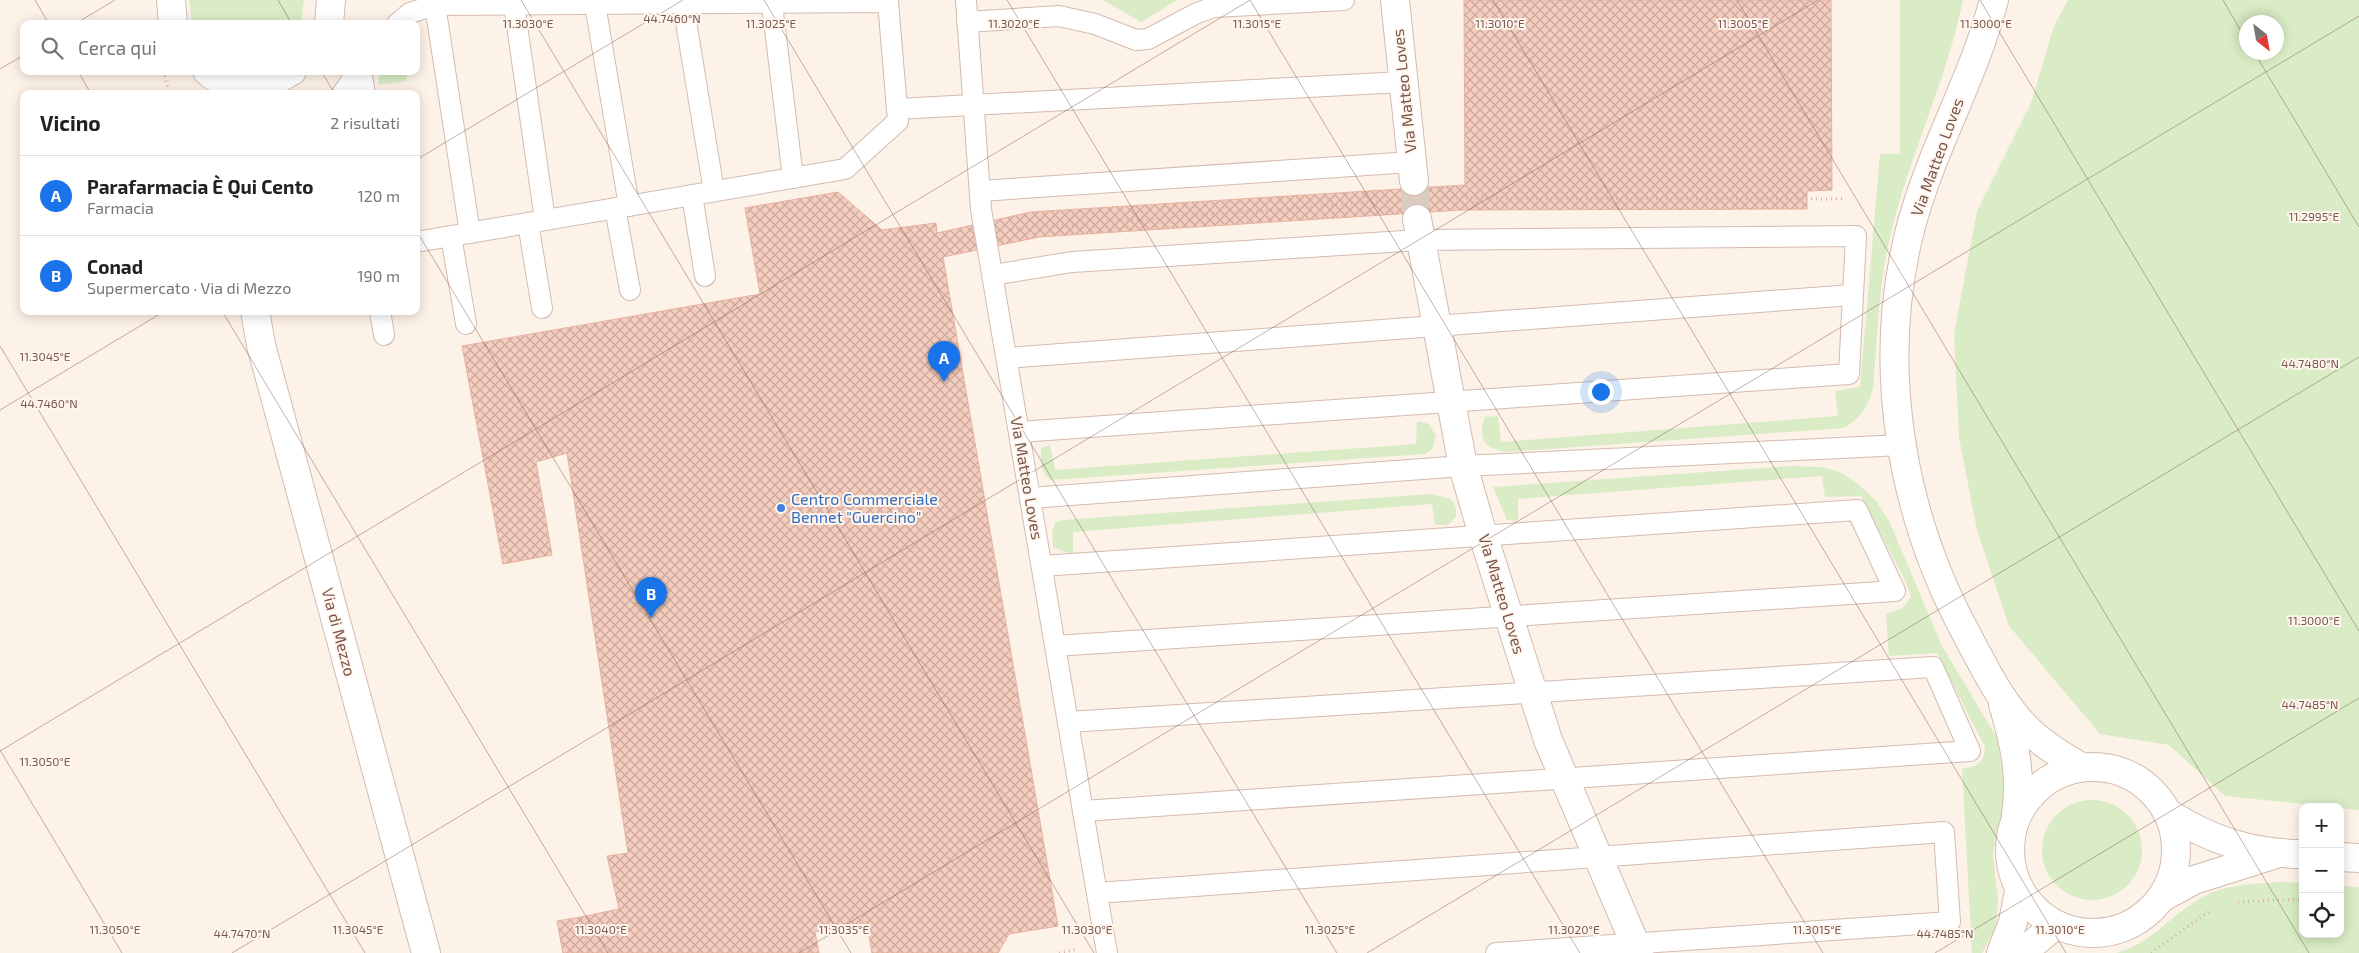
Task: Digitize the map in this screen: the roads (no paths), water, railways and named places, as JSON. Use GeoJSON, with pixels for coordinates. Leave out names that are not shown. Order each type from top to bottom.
{"type":"FeatureCollection","features":[{"type":"Feature","properties":{"kind":"street"},"geometry":{"type":"LineString","coordinates":[[171,0],[173,20]]}},
{"type":"Feature","properties":{"kind":"street"},"geometry":{"type":"LineString","coordinates":[[329,20],[331,0]]}},
{"type":"Feature","properties":{"kind":"street"},"geometry":{"type":"LineString","coordinates":[[332,20],[345,0]]}},
{"type":"Feature","properties":{"kind":"street","name":"Via Matteo Loves"},"geometry":{"type":"LineString","coordinates":[[1395,0],[1413,172]]}},
{"type":"Feature","properties":{"kind":"street","name":"Via Matteo Loves"},"geometry":{"type":"LineString","coordinates":[[1994,0],[1970,71],[1938,145],[1920,195],[1902,269],[1895,343],[1901,445],[1913,501],[1938,576],[1956,616],[1998,689],[2033,735],[2081,767]]}},
{"type":"Feature","properties":{"kind":"street"},"geometry":{"type":"LineString","coordinates":[[196,75],[204,90]]}},
{"type":"Feature","properties":{"kind":"street"},"geometry":{"type":"LineString","coordinates":[[211,75],[238,84],[265,84],[284,75]]}},
{"type":"Feature","properties":{"kind":"street"},"geometry":{"type":"LineString","coordinates":[[287,90],[297,75]]}},
{"type":"Feature","properties":{"kind":"street","name":"Via Matteo Loves"},"geometry":{"type":"LineString","coordinates":[[1419,229],[1463,466],[1508,616],[1532,693],[1563,778],[1637,948]]}},
{"type":"Feature","properties":{"kind":"street","name":"Via di Mezzo"},"geometry":{"type":"LineString","coordinates":[[256,315],[266,364],[426,953]]}},
{"type":"Feature","properties":{"kind":"street","name":"Via Matteo Loves"},"geometry":{"type":"LineString","coordinates":[[1998,689],[2011,732],[2018,764],[2020,789],[2016,815],[2009,840],[2010,866],[2019,891],[2034,911],[2055,926],[2078,932],[2101,933],[2125,928],[2145,915],[2161,898],[2172,878],[2176,856],[2174,834],[2168,813],[2156,796],[2141,781],[2122,772],[2102,766],[2081,767],[2054,775],[2032,792],[2016,815]]}},
{"type":"Feature","properties":{"kind":"street","name":"Via Matteo Loves"},"geometry":{"type":"LineString","coordinates":[[2168,813],[2194,830],[2216,839],[2290,854]]}},
{"type":"Feature","properties":{"kind":"street","name":"Via Matteo Loves"},"geometry":{"type":"LineString","coordinates":[[2161,898],[2194,880],[2290,854]]}},
{"type":"Feature","properties":{"kind":"street"},"geometry":{"type":"LineString","coordinates":[[2344,857],[2359,858]]}},
{"type":"Feature","properties":{"kind":"street"},"geometry":{"type":"LineString","coordinates":[[2001,953],[2013,922],[2019,891]]}},
{"type":"Feature","properties":{"kind":"street"},"geometry":{"type":"LineString","coordinates":[[2022,953],[2055,926]]}},
{"type":"Feature","properties":{"kind":"lane","name":"Via Matteo Loves"},"geometry":{"type":"LineString","coordinates":[[966,0],[980,191],[1006,358],[1107,953]]}},
{"type":"Feature","properties":{"kind":"lane"},"geometry":{"type":"LineString","coordinates":[[967,22],[1059,16],[1095,24],[1136,40],[1148,39],[1197,13],[1214,7],[1344,0]]}},
{"type":"Feature","properties":{"kind":"lane"},"geometry":{"type":"LineString","coordinates":[[401,20],[410,12],[435,5],[888,2],[898,121],[845,169],[420,241]]}},
{"type":"Feature","properties":{"kind":"lane"},"geometry":{"type":"LineString","coordinates":[[595,4],[622,207],[630,290]]}},
{"type":"Feature","properties":{"kind":"lane"},"geometry":{"type":"LineString","coordinates":[[683,4],[714,191]]}},
{"type":"Feature","properties":{"kind":"lane"},"geometry":{"type":"LineString","coordinates":[[772,4],[793,178]]}},
{"type":"Feature","properties":{"kind":"lane"},"geometry":{"type":"LineString","coordinates":[[435,5],[470,232]]}},
{"type":"Feature","properties":{"kind":"lane"},"geometry":{"type":"LineString","coordinates":[[514,5],[536,222],[542,308]]}},
{"type":"Feature","properties":{"kind":"lane"},"geometry":{"type":"LineString","coordinates":[[345,90],[357,75]]}},
{"type":"Feature","properties":{"kind":"lane"},"geometry":{"type":"LineString","coordinates":[[361,75],[364,90]]}},
{"type":"Feature","properties":{"kind":"lane"},"geometry":{"type":"LineString","coordinates":[[897,109],[1403,82]]}},
{"type":"Feature","properties":{"kind":"lane"},"geometry":{"type":"LineString","coordinates":[[980,191],[1413,172]]}},
{"type":"Feature","properties":{"kind":"lane"},"geometry":{"type":"LineString","coordinates":[[692,195],[705,276]]}},
{"type":"Feature","properties":{"kind":"lane"},"geometry":{"type":"LineString","coordinates":[[993,275],[1072,262],[1419,229],[1856,236],[1849,374],[1019,432]]}},
{"type":"Feature","properties":{"kind":"lane"},"geometry":{"type":"LineString","coordinates":[[451,236],[466,324]]}},
{"type":"Feature","properties":{"kind":"lane"},"geometry":{"type":"LineString","coordinates":[[1006,358],[1852,295]]}},
{"type":"Feature","properties":{"kind":"lane"},"geometry":{"type":"LineString","coordinates":[[381,315],[384,335]]}},
{"type":"Feature","properties":{"kind":"lane"},"geometry":{"type":"LineString","coordinates":[[1030,498],[1463,466],[1901,445]]}},
{"type":"Feature","properties":{"kind":"lane"},"geometry":{"type":"LineString","coordinates":[[1042,566],[1857,510],[1895,591],[1055,646]]}},
{"type":"Feature","properties":{"kind":"lane"},"geometry":{"type":"LineString","coordinates":[[1068,722],[1933,667],[1970,751],[1083,811]]}},
{"type":"Feature","properties":{"kind":"lane"},"geometry":{"type":"LineString","coordinates":[[1097,893],[1944,832],[1950,922],[1637,948],[1496,953]]}},
{"type":"Feature","properties":{"kind":"tunnel"},"geometry":{"type":"LineString","coordinates":[[1414,181],[1417,219]]}},
{"type":"Feature","properties":{"kind":"place","name":"Parafarmacia È Qui Cento"},"geometry":{"type":"Point","coordinates":[944,382]}},
{"type":"Feature","properties":{"kind":"place","name":"Centro Commerciale Bennet \"Guercino\""},"geometry":{"type":"Point","coordinates":[781,508]}},
{"type":"Feature","properties":{"kind":"place","name":"Conad"},"geometry":{"type":"Point","coordinates":[651,618]}}]}
